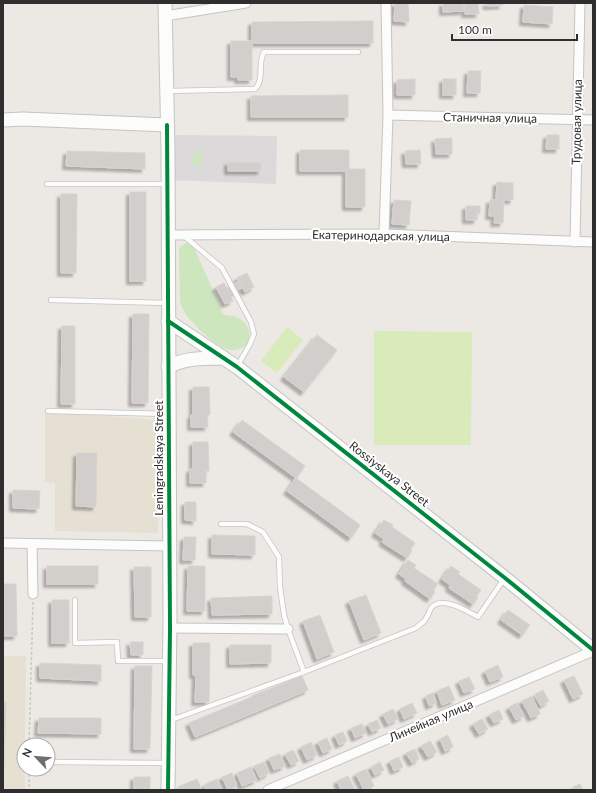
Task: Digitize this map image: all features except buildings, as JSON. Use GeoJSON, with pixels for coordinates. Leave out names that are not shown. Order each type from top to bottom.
{"type":"FeatureCollection","features":[{"type":"Feature","properties":{"kind":"street"},"geometry":{"type":"LineString","coordinates":[[165,9],[246,3]]}},
{"type":"Feature","properties":{"kind":"street"},"geometry":{"type":"LineString","coordinates":[[384,234],[388,115],[386,3]]}},
{"type":"Feature","properties":{"kind":"street","name":"Трудовая улица"},"geometry":{"type":"LineString","coordinates":[[575,242],[580,3]]}},
{"type":"Feature","properties":{"kind":"street","name":"Leningradskaya Street"},"geometry":{"type":"LineString","coordinates":[[165,9],[168,184],[170,628],[168,790]]}},
{"type":"Feature","properties":{"kind":"street","name":"Станичная улица"},"geometry":{"type":"LineString","coordinates":[[388,115],[593,120]]}},
{"type":"Feature","properties":{"kind":"street"},"geometry":{"type":"LineString","coordinates":[[3,120],[23,119],[167,125]]}},
{"type":"Feature","properties":{"kind":"street","name":"Екатеринодарская улица"},"geometry":{"type":"LineString","coordinates":[[168,235],[384,234],[593,242]]}},
{"type":"Feature","properties":{"kind":"street","name":"Rossiyskaya Street"},"geometry":{"type":"LineString","coordinates":[[168,321],[237,367],[505,578],[593,650]]}},
{"type":"Feature","properties":{"kind":"street"},"geometry":{"type":"LineString","coordinates":[[168,367],[178,361],[187,359],[224,358]]}},
{"type":"Feature","properties":{"kind":"street"},"geometry":{"type":"LineString","coordinates":[[3,543],[169,546]]}},
{"type":"Feature","properties":{"kind":"street"},"geometry":{"type":"LineString","coordinates":[[32,544],[33,594]]}},
{"type":"Feature","properties":{"kind":"street"},"geometry":{"type":"LineString","coordinates":[[170,628],[288,629]]}},
{"type":"Feature","properties":{"kind":"street","name":"Линейная улица"},"geometry":{"type":"LineString","coordinates":[[268,790],[593,650]]}},
{"type":"Feature","properties":{"kind":"lane"},"geometry":{"type":"LineString","coordinates":[[167,91],[255,89],[260,80],[261,61],[264,52],[358,52]]}},
{"type":"Feature","properties":{"kind":"lane"},"geometry":{"type":"LineString","coordinates":[[47,184],[168,184]]}},
{"type":"Feature","properties":{"kind":"lane"},"geometry":{"type":"LineString","coordinates":[[182,235],[222,268],[251,322],[254,334],[237,367]]}},
{"type":"Feature","properties":{"kind":"lane"},"geometry":{"type":"LineString","coordinates":[[51,300],[168,303]]}},
{"type":"Feature","properties":{"kind":"lane"},"geometry":{"type":"LineString","coordinates":[[48,411],[168,414]]}},
{"type":"Feature","properties":{"kind":"lane"},"geometry":{"type":"LineString","coordinates":[[221,524],[247,524],[263,532],[279,558],[280,586],[288,629],[304,672]]}},
{"type":"Feature","properties":{"kind":"lane"},"geometry":{"type":"LineString","coordinates":[[170,721],[304,672],[416,628],[425,620],[430,610],[435,605],[440,603],[458,606],[478,617],[505,578]]}},
{"type":"Feature","properties":{"kind":"lane"},"geometry":{"type":"LineString","coordinates":[[75,600],[75,643],[117,642],[118,661],[170,661]]}},
{"type":"Feature","properties":{"kind":"lane"},"geometry":{"type":"LineString","coordinates":[[56,762],[169,763]]}},
{"type":"Feature","properties":{"kind":"path"},"geometry":{"type":"LineString","coordinates":[[29,737],[33,594]]}},
{"type":"Feature","properties":{"kind":"path"},"geometry":{"type":"LineString","coordinates":[[28,777],[29,790]]}},
{"type":"Feature","properties":{"kind":"shaded area"},"geometry":{"type":"Polygon","coordinates":[[[168,135],[277,136],[276,184],[168,180],[168,135]]]}},
{"type":"Feature","properties":{"kind":"shaded area"},"geometry":{"type":"Polygon","coordinates":[[[45,411],[158,420],[158,533],[55,531],[55,483],[45,482],[45,411]]]}},
{"type":"Feature","properties":{"kind":"shaded area"},"geometry":{"type":"Polygon","coordinates":[[[3,656],[26,656],[25,737],[16,737],[16,777],[25,777],[25,790],[3,790],[3,656]]]}},
{"type":"Feature","properties":{"kind":"green space"},"geometry":{"type":"Polygon","coordinates":[[[201,151],[201,167],[196,166],[192,162],[194,154],[201,151]]]}},
{"type":"Feature","properties":{"kind":"green space"},"geometry":{"type":"Polygon","coordinates":[[[186,243],[194,247],[223,314],[238,318],[248,329],[250,334],[249,339],[244,347],[232,350],[220,346],[201,331],[185,313],[180,302],[179,248],[186,243]]]}},
{"type":"Feature","properties":{"kind":"green space"},"geometry":{"type":"Polygon","coordinates":[[[287,327],[303,340],[277,373],[261,361],[287,327]]]}},
{"type":"Feature","properties":{"kind":"green space"},"geometry":{"type":"Polygon","coordinates":[[[374,331],[472,332],[471,445],[374,445],[374,331]]]}},
{"type":"Feature","properties":{"kind":"cycle path"},"geometry":{"type":"LineString","coordinates":[[167,125],[170,628],[168,790]]}},
{"type":"Feature","properties":{"kind":"cycle path"},"geometry":{"type":"LineString","coordinates":[[168,321],[237,367],[505,578],[593,650]]}}]}
